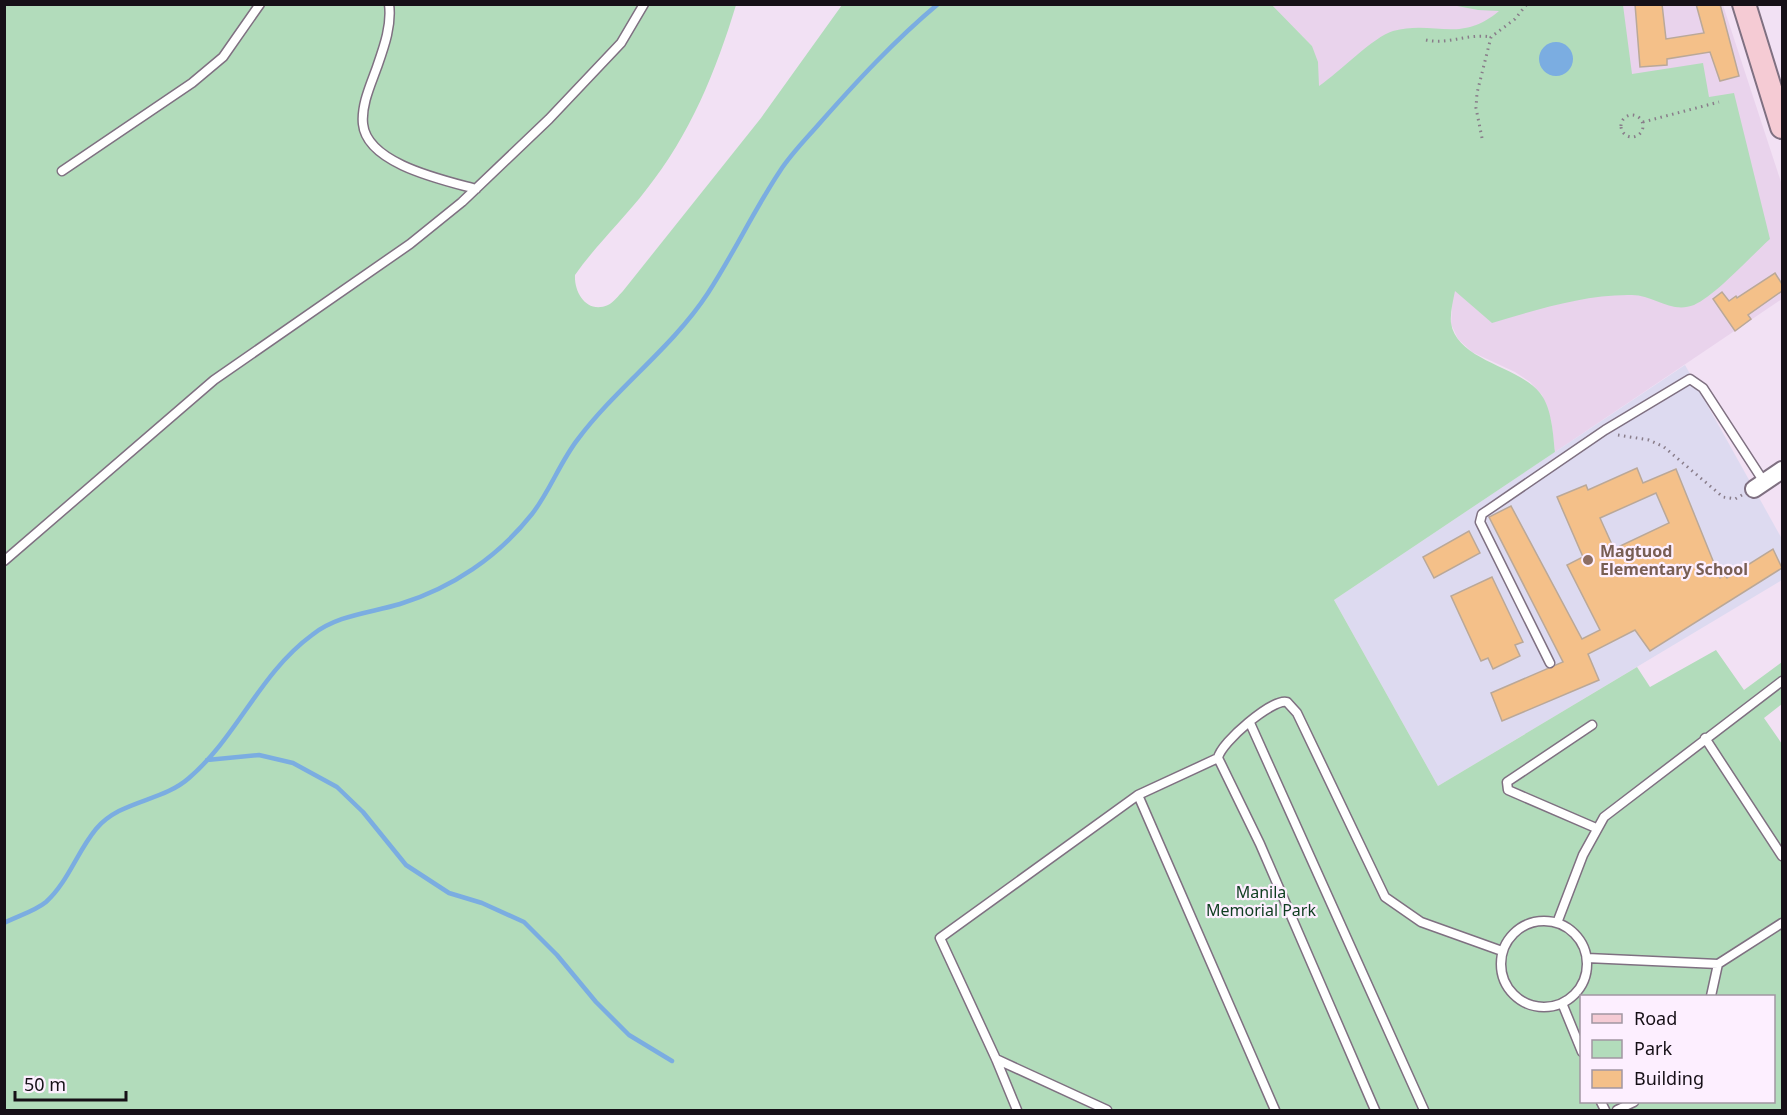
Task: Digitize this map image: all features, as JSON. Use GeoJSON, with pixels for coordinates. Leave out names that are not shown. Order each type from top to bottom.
{"type":"FeatureCollection","features":[{"type":"Feature","properties":{"kind":"main road"},"geometry":{"type":"LineString","coordinates":[[1744,4],[1782,127]]}},
{"type":"Feature","properties":{"kind":"street"},"geometry":{"type":"LineString","coordinates":[[1759,485],[1782,470]]}},
{"type":"Feature","properties":{"kind":"lane"},"geometry":{"type":"LineString","coordinates":[[62,171],[192,83],[224,57],[260,4]]}},
{"type":"Feature","properties":{"kind":"lane"},"geometry":{"type":"LineString","coordinates":[[389,4],[387,41],[366,100],[362,122],[366,139],[386,157],[430,176],[476,189]]}},
{"type":"Feature","properties":{"kind":"lane"},"geometry":{"type":"LineString","coordinates":[[4,561],[214,380],[410,244],[476,189],[549,119],[621,43],[644,4]]}},
{"type":"Feature","properties":{"kind":"lane"},"geometry":{"type":"LineString","coordinates":[[1550,663],[1480,519],[1488,510],[1605,430],[1690,379],[1703,388],[1759,485]]}},
{"type":"Feature","properties":{"kind":"lane"},"geometry":{"type":"LineString","coordinates":[[1557,922],[1596,828],[1621,802],[1782,681]]}},
{"type":"Feature","properties":{"kind":"lane"},"geometry":{"type":"LineString","coordinates":[[1017,1110],[940,938],[1138,795],[1218,758],[1229,738],[1277,702],[1287,702],[1292,706],[1385,897],[1421,922],[1502,951]]}},
{"type":"Feature","properties":{"kind":"lane"},"geometry":{"type":"LineString","coordinates":[[1250,723],[1424,1110]]}},
{"type":"Feature","properties":{"kind":"lane"},"geometry":{"type":"LineString","coordinates":[[1592,725],[1507,782],[1508,790],[1596,828]]}},
{"type":"Feature","properties":{"kind":"lane"},"geometry":{"type":"LineString","coordinates":[[1705,738],[1782,856]]}},
{"type":"Feature","properties":{"kind":"lane"},"geometry":{"type":"LineString","coordinates":[[1218,758],[1260,844],[1375,1110]]}},
{"type":"Feature","properties":{"kind":"lane"},"geometry":{"type":"LineString","coordinates":[[1138,795],[1275,1110]]}},
{"type":"Feature","properties":{"kind":"lane"},"geometry":{"type":"LineString","coordinates":[[1540,921],[1557,922],[1577,936],[1587,958],[1582,985],[1562,1003],[1536,1007],[1512,994],[1501,970],[1502,951],[1510,936],[1524,926],[1540,921]]}},
{"type":"Feature","properties":{"kind":"lane"},"geometry":{"type":"LineString","coordinates":[[1587,958],[1718,964],[1782,923]]}},
{"type":"Feature","properties":{"kind":"lane"},"geometry":{"type":"LineString","coordinates":[[1710,995],[1718,964]]}},
{"type":"Feature","properties":{"kind":"lane"},"geometry":{"type":"LineString","coordinates":[[1562,1003],[1580,1049]]}},
{"type":"Feature","properties":{"kind":"lane"},"geometry":{"type":"LineString","coordinates":[[996,1059],[1107,1110]]}},
{"type":"Feature","properties":{"kind":"path"},"geometry":{"type":"LineString","coordinates":[[1482,138],[1476,108],[1477,93],[1491,37],[1515,19],[1527,4]]}},
{"type":"Feature","properties":{"kind":"path"},"geometry":{"type":"LineString","coordinates":[[1426,40],[1447,42],[1475,35],[1491,37]]}},
{"type":"Feature","properties":{"kind":"path"},"geometry":{"type":"LineString","coordinates":[[1643,122],[1642,131],[1635,137],[1626,135],[1621,128],[1624,119],[1632,115],[1643,122],[1719,102]]}},
{"type":"Feature","properties":{"kind":"path"},"geometry":{"type":"LineString","coordinates":[[1605,430],[1649,440],[1664,447],[1723,497]]}},
{"type":"Feature","properties":{"kind":"shaded area"},"geometry":{"type":"Polygon","coordinates":[[[1272,5],[1723,5],[1782,185],[1782,299],[1555,452],[1551,420],[1542,395],[1530,382],[1515,372],[1472,352],[1458,339],[1451,324],[1452,306],[1328,205],[1312,46],[1272,5]]]}},
{"type":"Feature","properties":{"kind":"shaded area","name":"Magtuod Elementary School"},"geometry":{"type":"Polygon","coordinates":[[[1685,365],[1782,539],[1782,580],[1438,786],[1334,600],[1685,365]]]}},
{"type":"Feature","properties":{"kind":"green space","name":"Manila Memorial Park"},"geometry":{"type":"Polygon","coordinates":[[[4,5],[736,5],[720,54],[700,102],[676,147],[646,190],[575,275],[577,289],[583,300],[594,307],[601,307],[610,304],[623,291],[761,118],[842,5],[1272,5],[1312,46],[1318,62],[1319,86],[1366,47],[1393,31],[1408,28],[1459,29],[1485,21],[1499,11],[1452,5],[1623,5],[1632,74],[1703,63],[1709,97],[1734,93],[1770,239],[1712,293],[1694,305],[1686,307],[1670,306],[1640,296],[1614,295],[1561,304],[1492,323],[1455,291],[1451,323],[1456,336],[1476,355],[1518,376],[1540,393],[1547,406],[1553,429],[1555,452],[1334,600],[1438,786],[1637,667],[1650,687],[1716,650],[1744,690],[1782,662],[1782,704],[1764,718],[1782,744],[1782,1110],[5,1110],[4,5]]]}},
{"type":"Feature","properties":{"kind":"water"},"geometry":{"type":"Polygon","coordinates":[[[1556,42],[1568,47],[1573,59],[1568,71],[1556,76],[1544,71],[1539,59],[1544,47],[1556,42]]]}},
{"type":"Feature","properties":{"kind":"building"},"geometry":{"type":"Polygon","coordinates":[[[1635,4],[1662,4],[1666,39],[1704,33],[1696,4],[1720,4],[1739,76],[1720,81],[1710,52],[1667,59],[1667,65],[1640,67],[1635,4]]]}},
{"type":"Feature","properties":{"kind":"building"},"geometry":{"type":"Polygon","coordinates":[[[1775,273],[1782,284],[1782,291],[1748,315],[1751,319],[1735,331],[1713,299],[1722,292],[1729,301],[1736,296],[1737,298],[1775,273]]]}},
{"type":"Feature","properties":{"kind":"building"},"geometry":{"type":"Polygon","coordinates":[[[1637,468],[1643,483],[1676,469],[1720,578],[1725,575],[1727,578],[1773,549],[1782,568],[1650,651],[1635,630],[1588,654],[1599,680],[1502,721],[1491,693],[1563,662],[1489,517],[1511,506],[1582,639],[1600,630],[1567,565],[1583,557],[1557,497],[1586,485],[1588,490],[1637,468]],[[1656,493],[1600,518],[1614,549],[1669,523],[1656,493]]]}},
{"type":"Feature","properties":{"kind":"building"},"geometry":{"type":"Polygon","coordinates":[[[1469,531],[1480,553],[1434,578],[1423,557],[1469,531]]]}},
{"type":"Feature","properties":{"kind":"building"},"geometry":{"type":"Polygon","coordinates":[[[1492,577],[1523,642],[1515,645],[1520,656],[1493,669],[1488,658],[1481,661],[1451,596],[1492,577]]]}},
{"type":"Feature","properties":{"kind":"waterway"},"geometry":{"type":"LineString","coordinates":[[4,923],[32,911],[54,894],[89,838],[106,819],[129,806],[166,792],[189,778],[221,743],[277,668],[312,635],[332,623],[400,604],[456,580],[489,557],[519,530],[532,514],[572,448],[593,420],[694,313],[789,159],[876,62],[938,4]]}},
{"type":"Feature","properties":{"kind":"waterway"},"geometry":{"type":"LineString","coordinates":[[207,760],[259,755],[293,763],[337,787],[363,812],[406,865],[449,893],[482,903],[524,922],[629,1035],[672,1061]]}},
{"type":"Feature","properties":{"kind":"place","name":"Magtuod Elementary School"},"geometry":{"type":"Point","coordinates":[1588,560]}}]}
